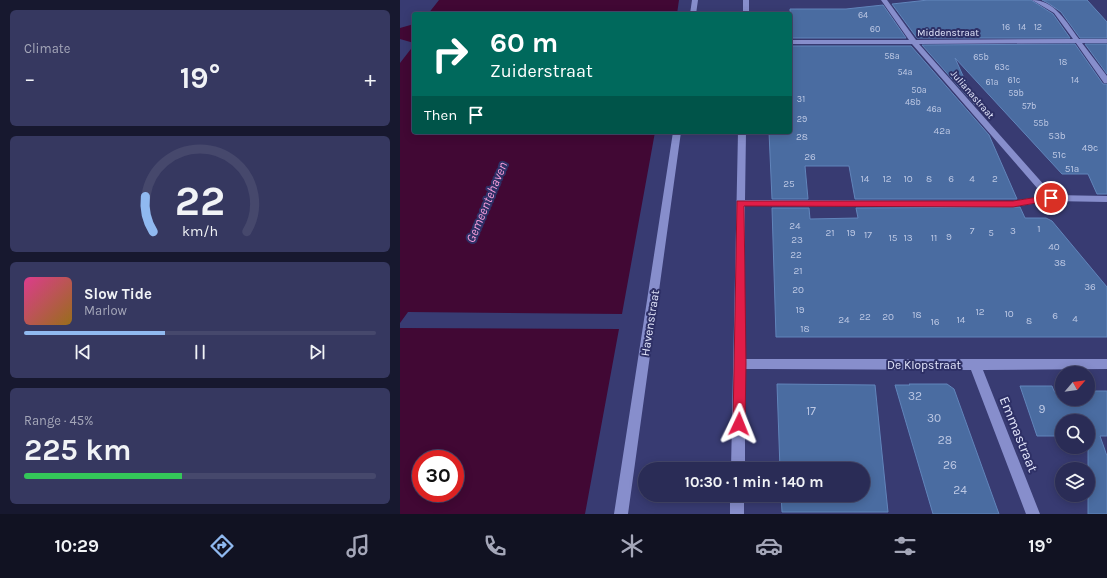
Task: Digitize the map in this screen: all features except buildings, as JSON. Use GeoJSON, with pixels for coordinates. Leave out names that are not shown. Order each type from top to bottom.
{"type":"FeatureCollection","features":[{"type":"Feature","properties":{"kind":"street"},"geometry":{"type":"LineString","coordinates":[[693,12],[695,0]]}},
{"type":"Feature","properties":{"kind":"street"},"geometry":{"type":"LineString","coordinates":[[746,0],[746,12]]}},
{"type":"Feature","properties":{"kind":"street","name":"Julianastraat"},"geometry":{"type":"LineString","coordinates":[[884,0],[914,42],[1051,198]]}},
{"type":"Feature","properties":{"kind":"street"},"geometry":{"type":"LineString","coordinates":[[1036,0],[1056,12],[1107,81]]}},
{"type":"Feature","properties":{"kind":"street","name":"Middenstraat"},"geometry":{"type":"LineString","coordinates":[[792,42],[1107,41]]}},
{"type":"Feature","properties":{"kind":"street","name":"Havenstraat"},"geometry":{"type":"LineString","coordinates":[[621,514],[677,134]]}},
{"type":"Feature","properties":{"kind":"street"},"geometry":{"type":"LineString","coordinates":[[738,462],[741,364],[740,203],[742,134]]}},
{"type":"Feature","properties":{"kind":"street"},"geometry":{"type":"LineString","coordinates":[[740,203],[1013,204],[1051,198],[1107,199]]}},
{"type":"Feature","properties":{"kind":"street","name":"De Klopstraat"},"geometry":{"type":"LineString","coordinates":[[741,364],[1107,364]]}},
{"type":"Feature","properties":{"kind":"street","name":"Emmastraat"},"geometry":{"type":"LineString","coordinates":[[975,365],[1033,514]]}},
{"type":"Feature","properties":{"kind":"street"},"geometry":{"type":"LineString","coordinates":[[737,502],[737,514]]}},
{"type":"Feature","properties":{"kind":"water"},"geometry":{"type":"Polygon","coordinates":[[[439,0],[679,0],[677,12],[430,12],[439,0]]]}},
{"type":"Feature","properties":{"kind":"water"},"geometry":{"type":"Polygon","coordinates":[[[412,25],[412,42],[400,39],[400,28],[412,25]]]}},
{"type":"Feature","properties":{"kind":"water","name":"Gemeentehaven"},"geometry":{"type":"Polygon","coordinates":[[[412,48],[412,134],[655,134],[622,314],[408,312],[400,323],[400,63],[412,48]]]}},
{"type":"Feature","properties":{"kind":"water"},"geometry":{"type":"Polygon","coordinates":[[[400,328],[619,329],[585,514],[400,514],[400,328]]]}},
{"type":"Feature","properties":{"kind":"route"},"geometry":{"type":"LineString","coordinates":[[739,424],[741,364],[740,203],[1013,204],[1051,198]]}}]}
